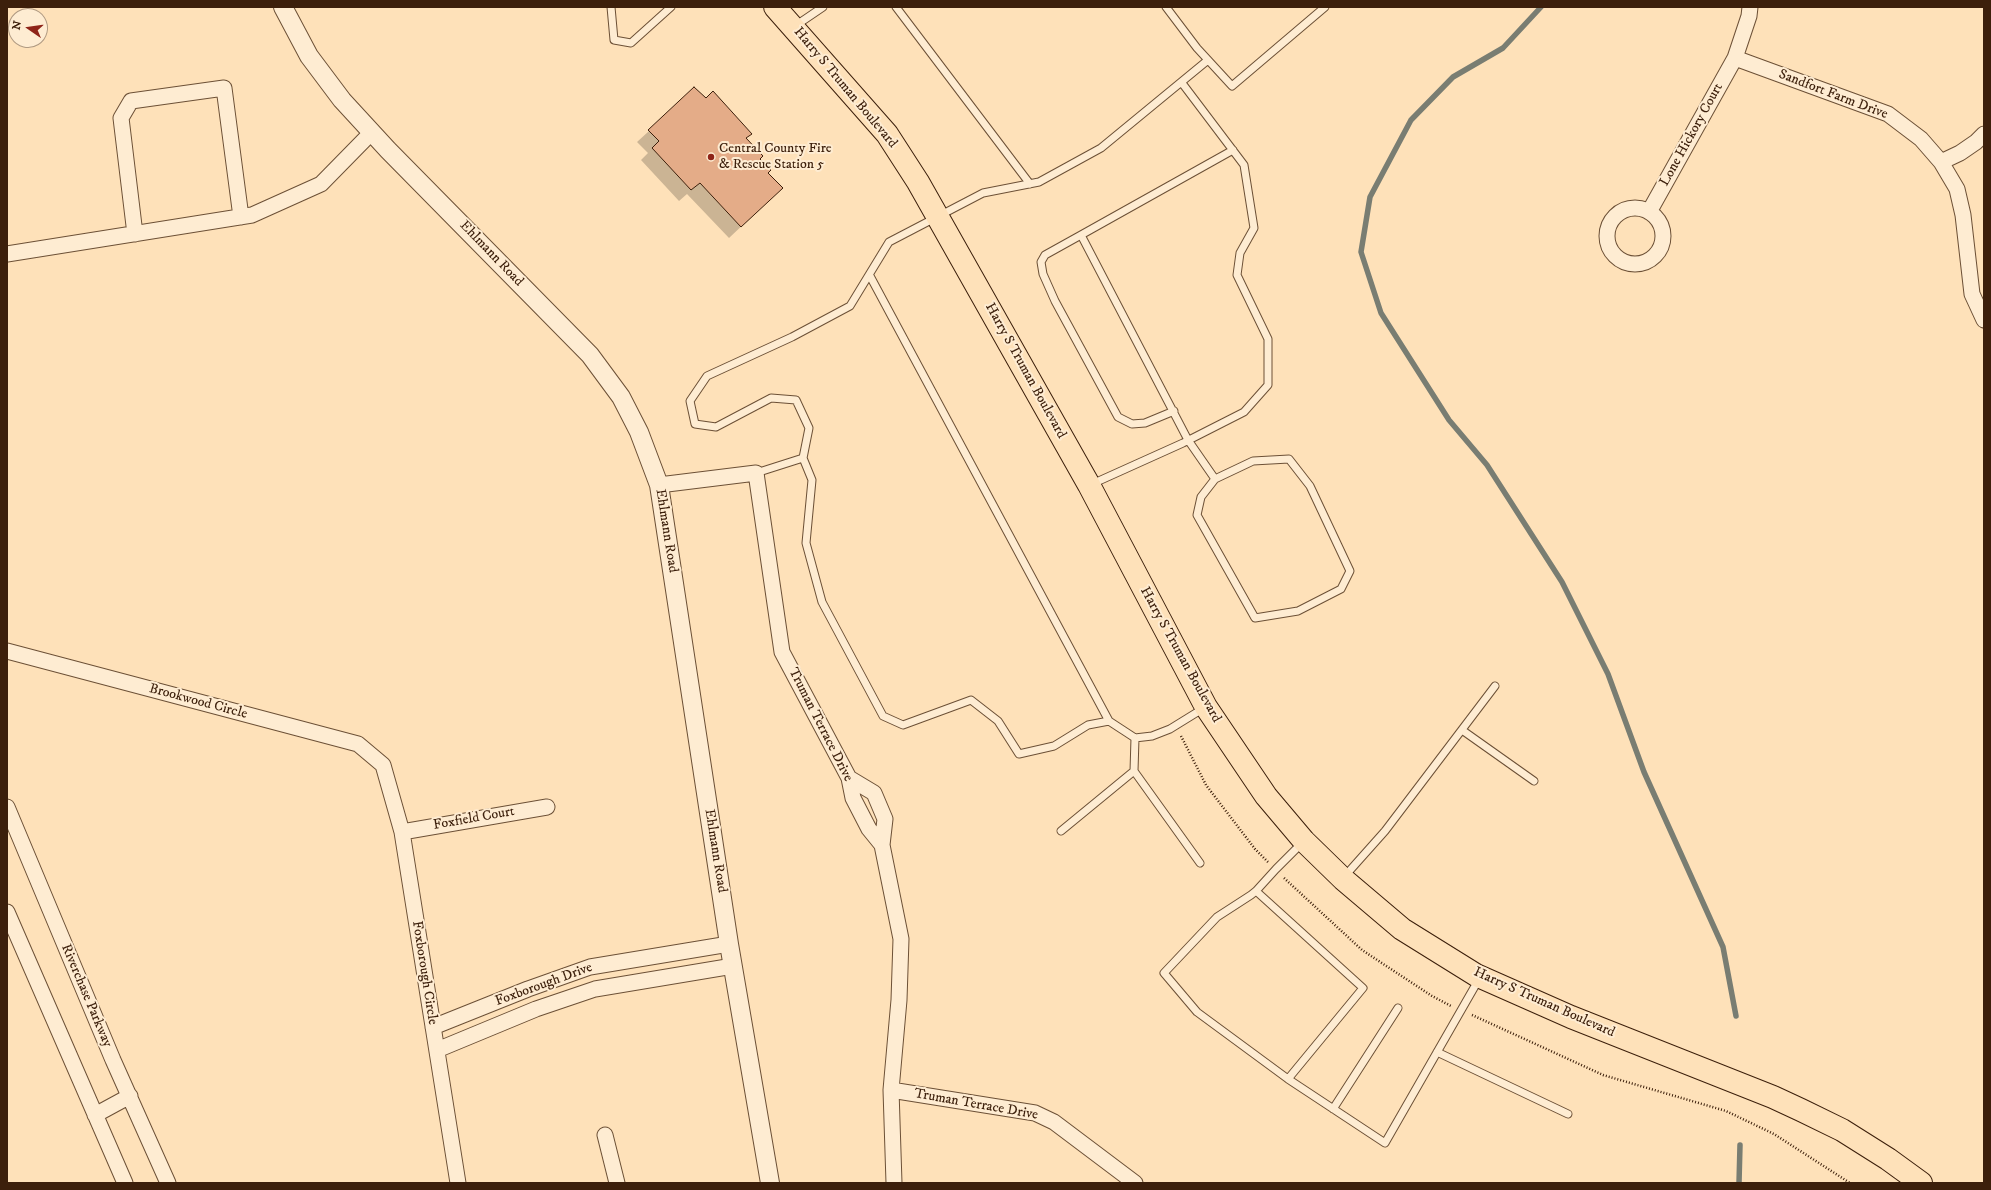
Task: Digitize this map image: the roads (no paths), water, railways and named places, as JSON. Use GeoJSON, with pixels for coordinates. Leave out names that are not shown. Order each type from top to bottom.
{"type":"FeatureCollection","features":[{"type":"Feature","properties":{"kind":"main road","name":"Harry S Truman Boulevard"},"geometry":{"type":"LineString","coordinates":[[774,7],[794,27],[886,134],[918,182],[1089,486],[1206,707],[1266,796],[1304,841],[1343,878],[1402,928],[1480,977],[1571,1017],[1780,1100],[1842,1130],[1888,1158],[1920,1183]]}},
{"type":"Feature","properties":{"kind":"street","name":"Ehlmann Road"},"geometry":{"type":"LineString","coordinates":[[283,7],[309,56],[342,100],[590,355],[621,397],[639,432],[659,485],[729,944],[770,1183]]}},
{"type":"Feature","properties":{"kind":"street","name":"Lone Hickory Court"},"geometry":{"type":"LineString","coordinates":[[1649,212],[1735,58],[1749,16],[1750,7]]}},
{"type":"Feature","properties":{"kind":"street","name":"Sandfort Farm Drive"},"geometry":{"type":"LineString","coordinates":[[1735,58],[1888,114],[1921,138],[1940,162],[1957,189],[1963,215],[1972,294],[1984,320]]}},
{"type":"Feature","properties":{"kind":"street"},"geometry":{"type":"LineString","coordinates":[[135,234],[122,118],[131,101],[224,88],[241,217]]}},
{"type":"Feature","properties":{"kind":"street"},"geometry":{"type":"LineString","coordinates":[[7,254],[252,215],[321,184],[372,132]]}},
{"type":"Feature","properties":{"kind":"street"},"geometry":{"type":"LineString","coordinates":[[1940,162],[1960,153],[1976,142],[1984,134]]}},
{"type":"Feature","properties":{"kind":"street"},"geometry":{"type":"LineString","coordinates":[[659,485],[756,473]]}},
{"type":"Feature","properties":{"kind":"street","name":"Truman Terrace Drive"},"geometry":{"type":"LineString","coordinates":[[756,473],[782,652],[849,778],[853,798],[869,829],[882,845],[901,939],[891,1090],[894,1183]]}},
{"type":"Feature","properties":{"kind":"street","name":"Brookwood Circle"},"geometry":{"type":"LineString","coordinates":[[7,651],[358,744],[383,765]]}},
{"type":"Feature","properties":{"kind":"street","name":"Foxborough Circle"},"geometry":{"type":"LineString","coordinates":[[383,765],[402,832],[458,1183]]}},
{"type":"Feature","properties":{"kind":"street"},"geometry":{"type":"LineString","coordinates":[[849,778],[874,792],[885,819],[882,845]]}},
{"type":"Feature","properties":{"kind":"street","name":"Riverchase Parkway"},"geometry":{"type":"LineString","coordinates":[[7,807],[168,1183]]}},
{"type":"Feature","properties":{"kind":"street","name":"Foxfield Court"},"geometry":{"type":"LineString","coordinates":[[402,832],[547,807]]}},
{"type":"Feature","properties":{"kind":"street"},"geometry":{"type":"LineString","coordinates":[[7,912],[125,1183]]}},
{"type":"Feature","properties":{"kind":"street","name":"Foxborough Drive"},"geometry":{"type":"LineString","coordinates":[[433,1027],[528,989],[590,967],[729,944]]}},
{"type":"Feature","properties":{"kind":"street","name":"Foxborough Drive"},"geometry":{"type":"LineString","coordinates":[[437,1050],[536,1009],[595,989],[733,966]]}},
{"type":"Feature","properties":{"kind":"street","name":"Truman Terrace Drive"},"geometry":{"type":"LineString","coordinates":[[891,1090],[1036,1113],[1054,1122],[1135,1183]]}},
{"type":"Feature","properties":{"kind":"street"},"geometry":{"type":"LineString","coordinates":[[95,1115],[130,1096]]}},
{"type":"Feature","properties":{"kind":"street"},"geometry":{"type":"LineString","coordinates":[[605,1135],[617,1183]]}},
{"type":"Feature","properties":{"kind":"lane"},"geometry":{"type":"LineString","coordinates":[[611,7],[614,40],[630,43],[671,7]]}},
{"type":"Feature","properties":{"kind":"lane"},"geometry":{"type":"LineString","coordinates":[[794,27],[823,7]]}},
{"type":"Feature","properties":{"kind":"lane"},"geometry":{"type":"LineString","coordinates":[[896,7],[1030,184]]}},
{"type":"Feature","properties":{"kind":"lane"},"geometry":{"type":"LineString","coordinates":[[1166,7],[1196,48],[1232,86],[1325,7]]}},
{"type":"Feature","properties":{"kind":"lane"},"geometry":{"type":"LineString","coordinates":[[1109,721],[1088,725],[1054,746],[1019,754],[998,721],[971,700],[903,725],[883,716],[822,602],[806,542],[812,480],[803,458],[809,428],[796,400],[771,398],[716,427],[695,424],[690,401],[707,376],[792,337],[850,306],[870,276],[889,242],[983,193],[1039,182],[1101,148],[1182,83],[1208,60]]}},
{"type":"Feature","properties":{"kind":"lane"},"geometry":{"type":"LineString","coordinates":[[1089,486],[1244,412],[1268,385],[1268,339],[1237,275],[1240,253],[1254,228],[1244,166],[1182,83]]}},
{"type":"Feature","properties":{"kind":"lane"},"geometry":{"type":"LineString","coordinates":[[1174,411],[1145,423],[1132,424],[1118,417],[1055,302],[1043,274],[1041,262],[1045,255],[1233,150]]}},
{"type":"Feature","properties":{"kind":"lane"},"geometry":{"type":"LineString","coordinates":[[1081,235],[1188,440],[1215,478]]}},
{"type":"Feature","properties":{"kind":"lane"},"geometry":{"type":"LineString","coordinates":[[870,276],[1109,721],[1135,738],[1152,736],[1170,729],[1206,707]]}},
{"type":"Feature","properties":{"kind":"lane"},"geometry":{"type":"LineString","coordinates":[[756,473],[803,458]]}},
{"type":"Feature","properties":{"kind":"lane"},"geometry":{"type":"LineString","coordinates":[[1289,459],[1310,486],[1350,571],[1340,589],[1298,611],[1255,618],[1197,515],[1201,497],[1215,478],[1253,461],[1289,459]]}},
{"type":"Feature","properties":{"kind":"lane"},"geometry":{"type":"LineString","coordinates":[[1343,878],[1386,831],[1495,686]]}},
{"type":"Feature","properties":{"kind":"lane"},"geometry":{"type":"LineString","coordinates":[[1462,730],[1534,781]]}},
{"type":"Feature","properties":{"kind":"lane"},"geometry":{"type":"LineString","coordinates":[[1135,738],[1134,771],[1200,863]]}},
{"type":"Feature","properties":{"kind":"lane"},"geometry":{"type":"LineString","coordinates":[[1061,831],[1134,771]]}},
{"type":"Feature","properties":{"kind":"lane"},"geometry":{"type":"LineString","coordinates":[[1304,841],[1256,891],[1217,917],[1164,973],[1197,1012],[1288,1079],[1385,1143],[1480,977]]}},
{"type":"Feature","properties":{"kind":"lane"},"geometry":{"type":"LineString","coordinates":[[1256,891],[1363,988],[1288,1079]]}},
{"type":"Feature","properties":{"kind":"lane"},"geometry":{"type":"LineString","coordinates":[[1333,1109],[1398,1008]]}},
{"type":"Feature","properties":{"kind":"lane"},"geometry":{"type":"LineString","coordinates":[[1437,1052],[1568,1114]]}},
{"type":"Feature","properties":{"kind":"waterway"},"geometry":{"type":"LineString","coordinates":[[1541,7],[1503,48],[1453,77],[1411,120],[1370,197],[1361,252],[1381,313],[1449,420],[1487,465],[1562,582],[1608,674],[1644,772],[1723,947],[1736,1016]]}},
{"type":"Feature","properties":{"kind":"waterway"},"geometry":{"type":"LineString","coordinates":[[1739,1183],[1740,1145]]}},
{"type":"Feature","properties":{"kind":"place","name":"Central County Fire & Rescue Station 5"},"geometry":{"type":"Point","coordinates":[711,157]}}]}
